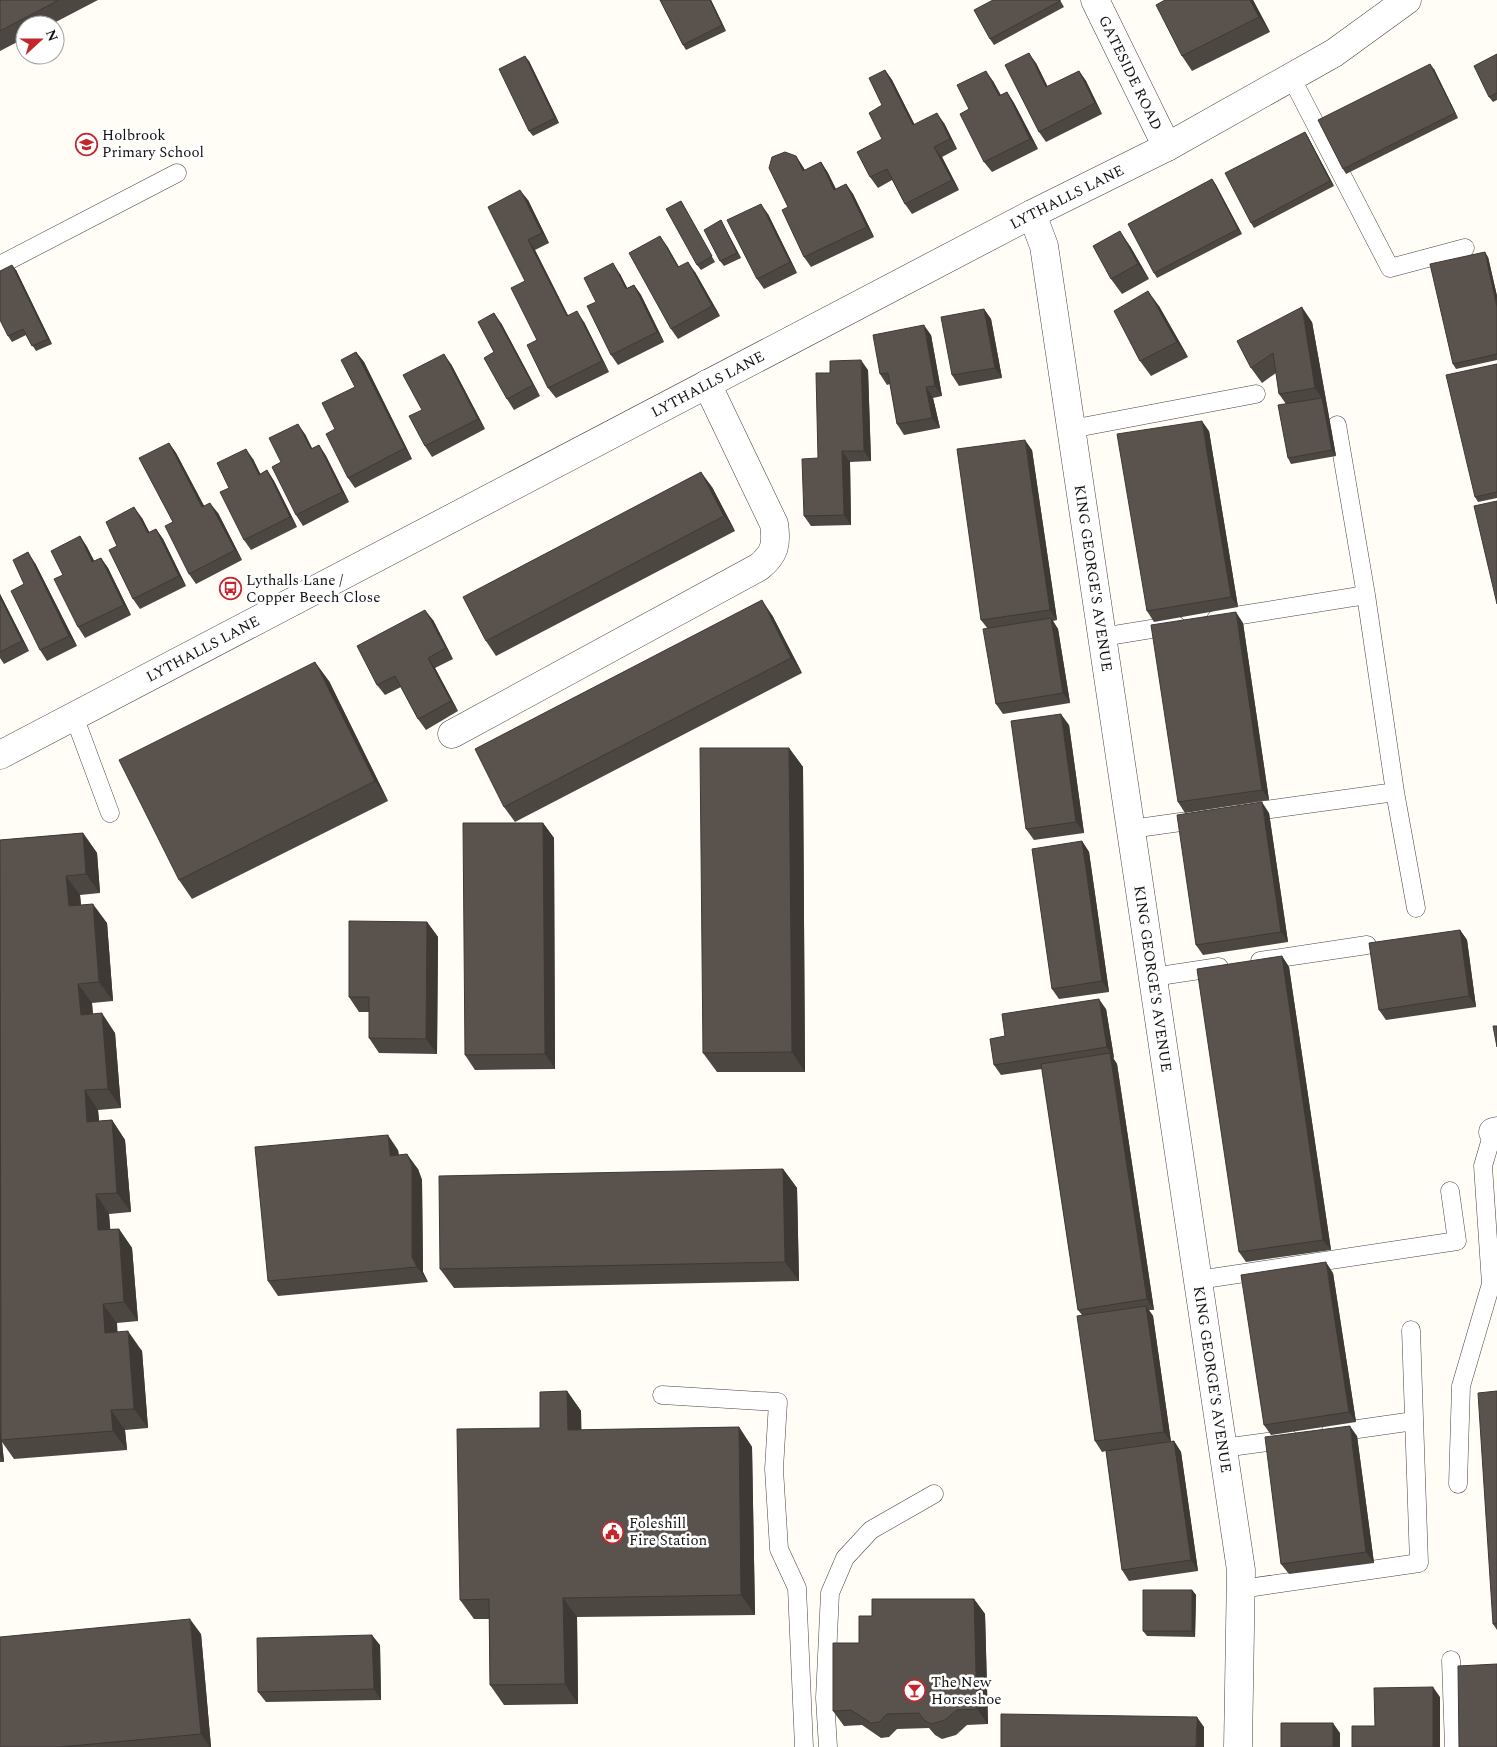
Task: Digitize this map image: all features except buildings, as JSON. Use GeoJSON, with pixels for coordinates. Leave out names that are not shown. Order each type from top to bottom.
{"type":"FeatureCollection","features":[{"type":"Feature","properties":{"kind":"street","name":"GATESIDE ROAD"},"geometry":{"type":"LineString","coordinates":[[1095,0],[1167,147]]}},
{"type":"Feature","properties":{"kind":"street","name":"LYTHALLS LANE"},"geometry":{"type":"LineString","coordinates":[[0,756],[1032,214],[1167,147],[1334,53],[1407,0]]}},
{"type":"Feature","properties":{"kind":"street","name":"KING GEORGE'S AVENUE"},"geometry":{"type":"LineString","coordinates":[[1032,214],[1044,246],[1241,1570],[1238,1747]]}},
{"type":"Feature","properties":{"kind":"street"},"geometry":{"type":"LineString","coordinates":[[452,734],[759,567],[770,558],[777,542],[774,524],[707,384]]}},
{"type":"Feature","properties":{"kind":"lane"},"geometry":{"type":"LineString","coordinates":[[1291,77],[1390,268],[1466,248]]}},
{"type":"Feature","properties":{"kind":"lane"},"geometry":{"type":"LineString","coordinates":[[0,265],[177,173]]}},
{"type":"Feature","properties":{"kind":"lane"},"geometry":{"type":"LineString","coordinates":[[1071,430],[1256,394]]}},
{"type":"Feature","properties":{"kind":"lane"},"geometry":{"type":"LineString","coordinates":[[1336,426],[1366,595],[1395,792],[1416,908]]}},
{"type":"Feature","properties":{"kind":"lane"},"geometry":{"type":"LineString","coordinates":[[1102,637],[1366,595]]}},
{"type":"Feature","properties":{"kind":"lane"},"geometry":{"type":"LineString","coordinates":[[74,716],[110,813]]}},
{"type":"Feature","properties":{"kind":"lane"},"geometry":{"type":"LineString","coordinates":[[1131,829],[1395,792]]}},
{"type":"Feature","properties":{"kind":"lane"},"geometry":{"type":"LineString","coordinates":[[1153,977],[1367,945]]}},
{"type":"Feature","properties":{"kind":"lane"},"geometry":{"type":"LineString","coordinates":[[1458,1484],[1461,1386],[1492,1284],[1483,1166],[1495,1132]]}},
{"type":"Feature","properties":{"kind":"lane"},"geometry":{"type":"LineString","coordinates":[[1198,1280],[1458,1241],[1450,1191]]}},
{"type":"Feature","properties":{"kind":"lane"},"geometry":{"type":"LineString","coordinates":[[1241,1589],[1419,1563],[1411,1330]]}},
{"type":"Feature","properties":{"kind":"lane"},"geometry":{"type":"LineString","coordinates":[[662,1395],[778,1402],[774,1470],[779,1549],[797,1588],[804,1747]]}},
{"type":"Feature","properties":{"kind":"lane"},"geometry":{"type":"LineString","coordinates":[[1223,1448],[1414,1421]]}},
{"type":"Feature","properties":{"kind":"lane"},"geometry":{"type":"LineString","coordinates":[[828,1747],[825,1698],[830,1593],[845,1558],[871,1530],[934,1494]]}},
{"type":"Feature","properties":{"kind":"lane"},"geometry":{"type":"LineString","coordinates":[[1451,1660],[1454,1747]]}},
{"type":"Feature","properties":{"kind":"place","name":"Holbrook Primary School"},"geometry":{"type":"Point","coordinates":[86,144]}},
{"type":"Feature","properties":{"kind":"place","name":"Lythalls Lane / Copper Beech Close"},"geometry":{"type":"Point","coordinates":[230,589]}},
{"type":"Feature","properties":{"kind":"place","name":"Foleshill Fire Station"},"geometry":{"type":"Point","coordinates":[613,1532]}},
{"type":"Feature","properties":{"kind":"place","name":"The New Horseshoe"},"geometry":{"type":"Point","coordinates":[915,1691]}}]}
